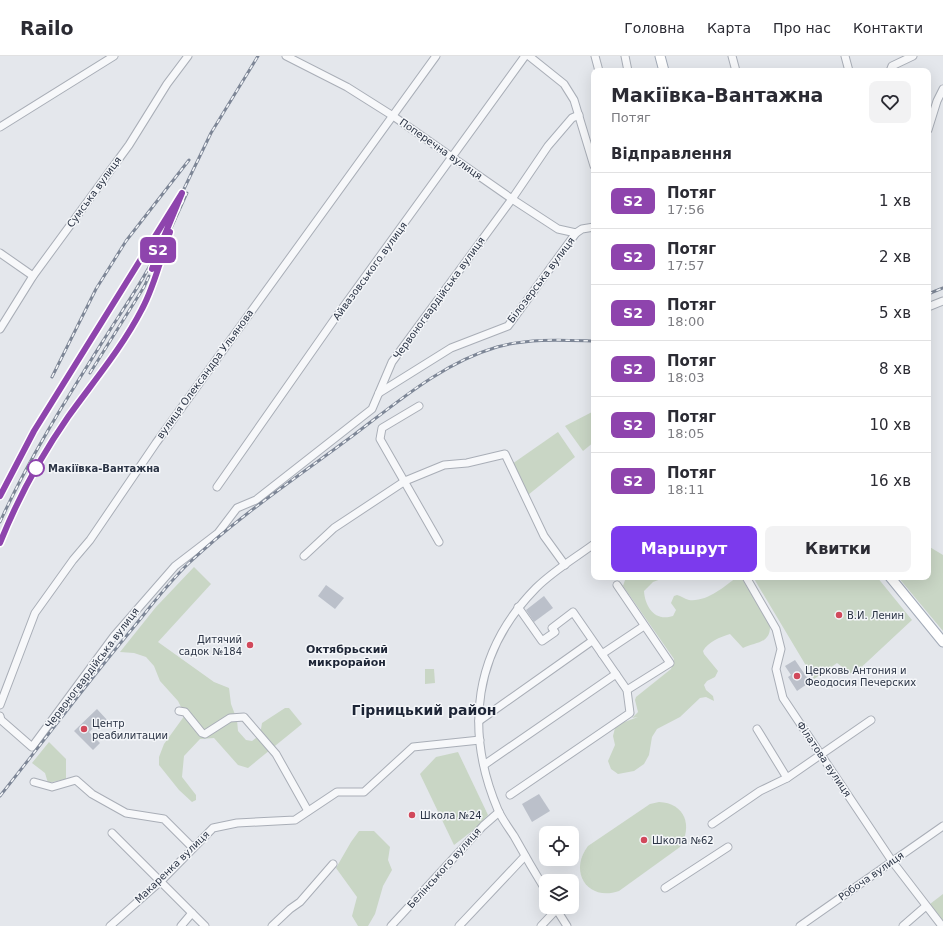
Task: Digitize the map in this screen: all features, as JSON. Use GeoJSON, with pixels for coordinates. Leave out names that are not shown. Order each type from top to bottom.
{"type":"FeatureCollection","features":[{"type":"Feature","properties":{"kind":"main road"},"geometry":{"type":"LineString","coordinates":[[660,56],[663,68]]}},
{"type":"Feature","properties":{"kind":"main road"},"geometry":{"type":"LineString","coordinates":[[892,580],[943,642]]}},
{"type":"Feature","properties":{"kind":"street"},"geometry":{"type":"LineString","coordinates":[[0,126],[114,56]]}},
{"type":"Feature","properties":{"kind":"street","name":"Сумська вулиця"},"geometry":{"type":"LineString","coordinates":[[0,329],[33,276],[129,145],[167,84],[188,56]]}},
{"type":"Feature","properties":{"kind":"street","name":"Поперечна вулиця"},"geometry":{"type":"LineString","coordinates":[[286,56],[347,87],[393,116],[452,158],[558,229],[576,233]]}},
{"type":"Feature","properties":{"kind":"street","name":"вулиця Олександра Ульянова"},"geometry":{"type":"LineString","coordinates":[[0,705],[35,613],[73,560],[90,540],[156,443],[436,56]]}},
{"type":"Feature","properties":{"kind":"street","name":"Айвазовського вулиця"},"geometry":{"type":"LineString","coordinates":[[217,487],[336,317],[525,56]]}},
{"type":"Feature","properties":{"kind":"street"},"geometry":{"type":"LineString","coordinates":[[529,56],[564,84],[574,100],[591,156]]}},
{"type":"Feature","properties":{"kind":"street"},"geometry":{"type":"LineString","coordinates":[[596,56],[599,68]]}},
{"type":"Feature","properties":{"kind":"street"},"geometry":{"type":"LineString","coordinates":[[625,56],[627,68]]}},
{"type":"Feature","properties":{"kind":"street"},"geometry":{"type":"LineString","coordinates":[[732,56],[735,68]]}},
{"type":"Feature","properties":{"kind":"street"},"geometry":{"type":"LineString","coordinates":[[846,56],[848,68]]}},
{"type":"Feature","properties":{"kind":"street"},"geometry":{"type":"LineString","coordinates":[[891,68],[892,66],[913,56]]}},
{"type":"Feature","properties":{"kind":"street"},"geometry":{"type":"LineString","coordinates":[[931,119],[943,89]]}},
{"type":"Feature","properties":{"kind":"street","name":"Червоногвардійська вулиця"},"geometry":{"type":"LineString","coordinates":[[0,716],[1,720],[32,747],[114,636],[175,566],[218,533],[237,508],[256,500],[372,409],[392,362],[512,199],[548,146],[572,118],[579,115]]}},
{"type":"Feature","properties":{"kind":"street"},"geometry":{"type":"LineString","coordinates":[[576,233],[582,229],[591,228]]}},
{"type":"Feature","properties":{"kind":"street","name":"Білозерська вулиця"},"geometry":{"type":"LineString","coordinates":[[379,393],[451,348],[508,326],[576,233]]}},
{"type":"Feature","properties":{"kind":"street"},"geometry":{"type":"LineString","coordinates":[[0,253],[33,276]]}},
{"type":"Feature","properties":{"kind":"street"},"geometry":{"type":"LineString","coordinates":[[931,306],[943,301]]}},
{"type":"Feature","properties":{"kind":"street"},"geometry":{"type":"LineString","coordinates":[[420,406],[382,428],[380,439],[440,542]]}},
{"type":"Feature","properties":{"kind":"street"},"geometry":{"type":"LineString","coordinates":[[304,556],[334,528],[404,481],[444,465],[467,463],[505,454],[544,536],[565,564]]}},
{"type":"Feature","properties":{"kind":"street"},"geometry":{"type":"LineString","coordinates":[[539,879],[498,812],[484,765],[480,740],[480,694],[484,674],[496,642],[518,608],[539,585],[565,564],[591,546]]}},
{"type":"Feature","properties":{"kind":"street","name":"Філатова вулиця"},"geometry":{"type":"LineString","coordinates":[[748,580],[776,629],[781,649],[776,669],[783,698],[892,861],[942,926]]}},
{"type":"Feature","properties":{"kind":"street"},"geometry":{"type":"LineString","coordinates":[[617,585],[670,663],[627,690]]}},
{"type":"Feature","properties":{"kind":"street"},"geometry":{"type":"LineString","coordinates":[[510,795],[630,713],[627,690],[573,612],[552,628],[555,632],[542,641],[518,608]]}},
{"type":"Feature","properties":{"kind":"street"},"geometry":{"type":"LineString","coordinates":[[602,654],[644,626]]}},
{"type":"Feature","properties":{"kind":"street"},"geometry":{"type":"LineString","coordinates":[[479,721],[592,640]]}},
{"type":"Feature","properties":{"kind":"street"},"geometry":{"type":"LineString","coordinates":[[484,765],[616,674]]}},
{"type":"Feature","properties":{"kind":"street"},"geometry":{"type":"LineString","coordinates":[[179,711],[185,712],[202,733],[205,734],[230,718],[244,717],[276,754],[308,811]]}},
{"type":"Feature","properties":{"kind":"street"},"geometry":{"type":"LineString","coordinates":[[712,824],[760,791],[786,778],[871,720]]}},
{"type":"Feature","properties":{"kind":"street"},"geometry":{"type":"LineString","coordinates":[[757,729],[786,778]]}},
{"type":"Feature","properties":{"kind":"street","name":"Макаренка вулиця"},"geometry":{"type":"LineString","coordinates":[[110,926],[161,881],[213,828],[237,823],[295,820],[338,792],[364,792],[413,747],[480,740]]}},
{"type":"Feature","properties":{"kind":"street"},"geometry":{"type":"LineString","coordinates":[[34,782],[52,787],[76,780],[92,794],[126,813],[164,819],[193,848]]}},
{"type":"Feature","properties":{"kind":"street","name":"Белінського вулиця"},"geometry":{"type":"LineString","coordinates":[[391,926],[483,826],[498,812]]}},
{"type":"Feature","properties":{"kind":"street","name":"Робоча вулиця"},"geometry":{"type":"LineString","coordinates":[[800,926],[943,826]]}},
{"type":"Feature","properties":{"kind":"street"},"geometry":{"type":"LineString","coordinates":[[112,833],[205,926]]}},
{"type":"Feature","properties":{"kind":"street"},"geometry":{"type":"LineString","coordinates":[[665,888],[728,847]]}},
{"type":"Feature","properties":{"kind":"street"},"geometry":{"type":"LineString","coordinates":[[459,926],[525,856]]}},
{"type":"Feature","properties":{"kind":"street"},"geometry":{"type":"LineString","coordinates":[[272,926],[300,902],[333,864]]}},
{"type":"Feature","properties":{"kind":"street"},"geometry":{"type":"LineString","coordinates":[[903,926],[926,906]]}},
{"type":"Feature","properties":{"kind":"street"},"geometry":{"type":"LineString","coordinates":[[181,926],[192,913]]}},
{"type":"Feature","properties":{"kind":"street"},"geometry":{"type":"LineString","coordinates":[[541,926],[551,914]]}},
{"type":"Feature","properties":{"kind":"street"},"geometry":{"type":"LineString","coordinates":[[560,914],[567,926]]}},
{"type":"Feature","properties":{"kind":"green space"},"geometry":{"type":"Polygon","coordinates":[[[591,413],[591,444],[583,451],[565,426],[591,413]]]}},
{"type":"Feature","properties":{"kind":"green space"},"geometry":{"type":"Polygon","coordinates":[[[558,432],[575,457],[528,495],[512,464],[558,432]]]}},
{"type":"Feature","properties":{"kind":"green space"},"geometry":{"type":"Polygon","coordinates":[[[931,548],[943,555],[943,631],[900,580],[931,580],[931,548]]]}},
{"type":"Feature","properties":{"kind":"green space"},"geometry":{"type":"Polygon","coordinates":[[[194,567],[211,584],[158,642],[214,682],[229,688],[231,704],[237,720],[238,731],[246,740],[252,741],[260,735],[262,723],[285,708],[289,708],[302,724],[248,768],[238,765],[214,738],[200,739],[184,756],[182,777],[196,795],[196,800],[192,802],[179,790],[159,765],[159,757],[164,744],[185,715],[178,701],[160,681],[154,666],[146,657],[134,653],[120,652],[156,607],[194,567]]]}},
{"type":"Feature","properties":{"kind":"green space"},"geometry":{"type":"Polygon","coordinates":[[[625,580],[658,580],[653,582],[644,591],[646,602],[652,612],[656,615],[667,617],[673,616],[676,610],[671,603],[674,596],[677,595],[689,600],[702,599],[715,593],[733,580],[743,580],[770,625],[770,631],[765,639],[743,648],[730,634],[711,642],[703,651],[718,671],[715,677],[707,681],[704,685],[706,690],[713,696],[714,701],[706,697],[700,698],[680,717],[657,729],[652,737],[649,755],[644,764],[634,771],[618,774],[611,769],[608,761],[615,745],[613,736],[615,728],[619,724],[638,717],[632,718],[638,712],[635,700],[636,697],[671,669],[674,659],[623,586],[625,580]]]}},
{"type":"Feature","properties":{"kind":"green space"},"geometry":{"type":"Polygon","coordinates":[[[755,580],[879,580],[912,620],[853,675],[837,663],[814,679],[755,580]]]}},
{"type":"Feature","properties":{"kind":"green space"},"geometry":{"type":"Polygon","coordinates":[[[425,669],[434,669],[435,683],[425,684],[425,669]]]}},
{"type":"Feature","properties":{"kind":"green space"},"geometry":{"type":"Polygon","coordinates":[[[49,742],[66,759],[66,779],[48,783],[45,773],[32,763],[49,742]]]}},
{"type":"Feature","properties":{"kind":"green space"},"geometry":{"type":"Polygon","coordinates":[[[458,752],[488,815],[476,828],[454,845],[420,774],[436,757],[458,752]]]}},
{"type":"Feature","properties":{"kind":"green space"},"geometry":{"type":"Polygon","coordinates":[[[659,802],[668,803],[675,806],[684,817],[686,831],[680,847],[619,891],[608,893],[598,892],[590,888],[584,882],[581,875],[580,866],[582,856],[588,846],[650,804],[659,802]]]}},
{"type":"Feature","properties":{"kind":"green space"},"geometry":{"type":"Polygon","coordinates":[[[359,831],[374,831],[390,847],[388,860],[392,870],[383,886],[375,914],[368,926],[358,926],[352,916],[357,897],[336,868],[359,831]]]}},
{"type":"Feature","properties":{"kind":"green space"},"geometry":{"type":"Polygon","coordinates":[[[943,894],[943,921],[930,904],[943,894]]]}},
{"type":"Feature","properties":{"kind":"building"},"geometry":{"type":"Polygon","coordinates":[[[326,585],[344,598],[335,609],[318,596],[326,585]]]}},
{"type":"Feature","properties":{"kind":"building"},"geometry":{"type":"Polygon","coordinates":[[[544,596],[553,608],[534,622],[526,610],[544,596]]]}},
{"type":"Feature","properties":{"kind":"building","name":"Церковь Антония и Феодосия Печерских"},"geometry":{"type":"Polygon","coordinates":[[[795,660],[810,682],[797,691],[788,677],[791,675],[785,666],[795,660]]]}},
{"type":"Feature","properties":{"kind":"building","name":"Центр реабилитации"},"geometry":{"type":"Polygon","coordinates":[[[97,709],[108,721],[101,727],[98,724],[89,732],[100,743],[93,750],[74,731],[97,709]]]}},
{"type":"Feature","properties":{"kind":"building"},"geometry":{"type":"Polygon","coordinates":[[[539,794],[550,811],[532,822],[522,804],[539,794]]]}},
{"type":"Feature","properties":{"kind":"railway"},"geometry":{"type":"LineString","coordinates":[[0,496],[34,431],[182,193],[211,133],[258,56]]}},
{"type":"Feature","properties":{"kind":"railway"},"geometry":{"type":"LineString","coordinates":[[52,377],[96,289],[126,241],[189,160]]}},
{"type":"Feature","properties":{"kind":"railway"},"geometry":{"type":"LineString","coordinates":[[167,237],[187,193]]}},
{"type":"Feature","properties":{"kind":"railway"},"geometry":{"type":"LineString","coordinates":[[0,543],[18,503],[46,451],[132,327],[149,292],[170,232]]}},
{"type":"Feature","properties":{"kind":"railway"},"geometry":{"type":"LineString","coordinates":[[0,522],[24,473],[51,426],[137,287],[163,239]]}},
{"type":"Feature","properties":{"kind":"railway"},"geometry":{"type":"LineString","coordinates":[[90,373],[144,287],[149,276]]}},
{"type":"Feature","properties":{"kind":"railway"},"geometry":{"type":"LineString","coordinates":[[931,293],[943,288]]}},
{"type":"Feature","properties":{"kind":"railway"},"geometry":{"type":"LineString","coordinates":[[0,796],[95,674],[158,597],[189,563],[208,545],[249,512],[405,396],[458,363],[497,347],[521,342],[546,340],[591,341]]}},
{"type":"Feature","properties":{"kind":"train","name":"S2"},"geometry":{"type":"LineString","coordinates":[[0,496],[14,467],[58,391],[182,193],[152,269],[170,232],[142,309],[125,338],[46,450],[31,476],[0,543]]}},
{"type":"Feature","properties":{"kind":"place","name":"Макіївка-Вантажна"},"geometry":{"type":"Point","coordinates":[36,468]}},
{"type":"Feature","properties":{"kind":"place","name":"В.И. Ленин"},"geometry":{"type":"Point","coordinates":[839,615]}},
{"type":"Feature","properties":{"kind":"place","name":"Дитячий садок №184"},"geometry":{"type":"Point","coordinates":[250,645]}},
{"type":"Feature","properties":{"kind":"place","name":"Церковь Антония и Феодосия Печерских"},"geometry":{"type":"Point","coordinates":[797,676]}},
{"type":"Feature","properties":{"kind":"place","name":"Центр реабилитации"},"geometry":{"type":"Point","coordinates":[84,729]}},
{"type":"Feature","properties":{"kind":"place","name":"Школа №24"},"geometry":{"type":"Point","coordinates":[412,815]}},
{"type":"Feature","properties":{"kind":"place","name":"Школа №62"},"geometry":{"type":"Point","coordinates":[644,840]}},
{"type":"Feature","properties":{"kind":"district","name":"Октябрьский микрорайон"},"geometry":{"type":"Point","coordinates":[347,655]}},
{"type":"Feature","properties":{"kind":"district","name":"Гірницький район"},"geometry":{"type":"Point","coordinates":[424,710]}}]}
